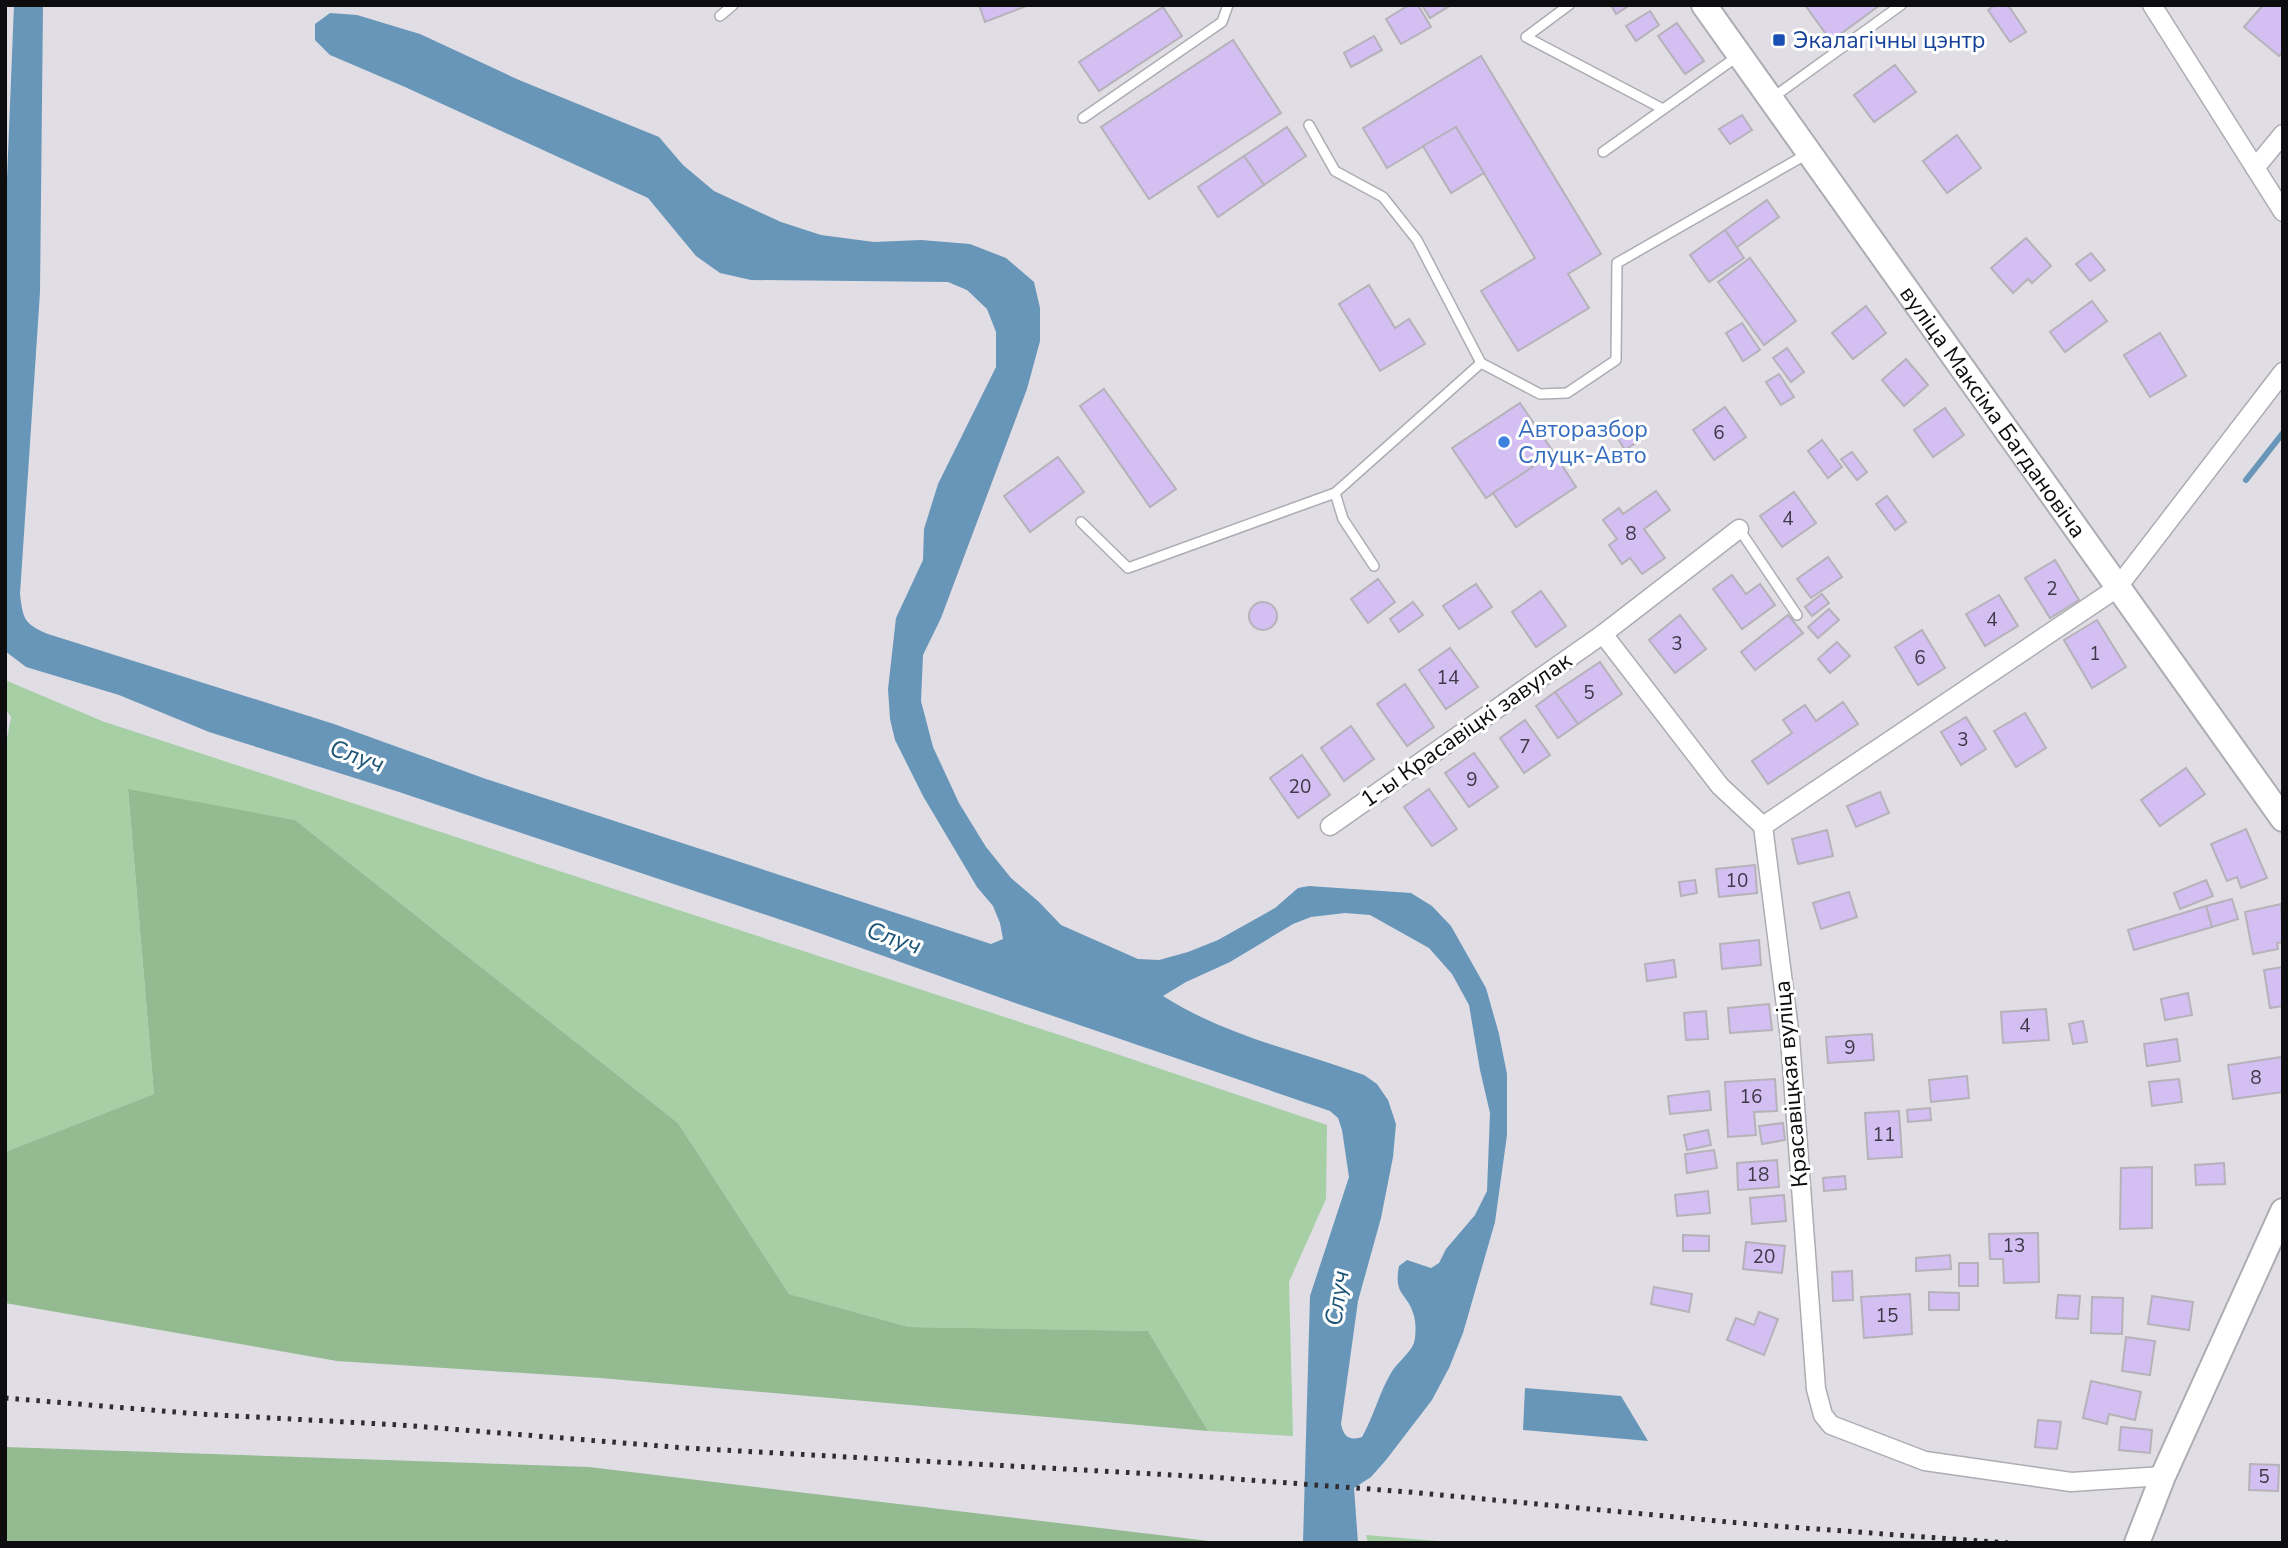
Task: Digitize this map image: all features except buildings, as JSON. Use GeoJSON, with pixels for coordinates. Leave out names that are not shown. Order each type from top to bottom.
{"type":"FeatureCollection","features":[{"type":"Feature","properties":{"kind":"main road","name":"вуліца Максіма Багдановіча"},"geometry":{"type":"LineString","coordinates":[[1704,5],[2283,818]]}},
{"type":"Feature","properties":{"kind":"main road"},"geometry":{"type":"LineString","coordinates":[[2137,1543],[2163,1476],[2283,1211]]}},
{"type":"Feature","properties":{"kind":"street"},"geometry":{"type":"LineString","coordinates":[[2152,5],[2283,212]]}},
{"type":"Feature","properties":{"kind":"street"},"geometry":{"type":"LineString","coordinates":[[2255,168],[2283,134]]}},
{"type":"Feature","properties":{"kind":"street"},"geometry":{"type":"LineString","coordinates":[[1603,634],[1720,786],[1763,825],[2117,588],[2283,372]]}},
{"type":"Feature","properties":{"kind":"street","name":"1-ы Красавіцкі завулак"},"geometry":{"type":"LineString","coordinates":[[1330,826],[1603,634],[1739,529]]}},
{"type":"Feature","properties":{"kind":"street","name":"Красавіцкая вуліца"},"geometry":{"type":"LineString","coordinates":[[1763,825],[1790,1038],[1816,1389],[1823,1415],[1831,1425],[1925,1461],[2071,1482],[2163,1476]]}},
{"type":"Feature","properties":{"kind":"lane"},"geometry":{"type":"LineString","coordinates":[[720,16],[733,5]]}},
{"type":"Feature","properties":{"kind":"lane"},"geometry":{"type":"LineString","coordinates":[[1083,118],[1222,22],[1228,5]]}},
{"type":"Feature","properties":{"kind":"lane"},"geometry":{"type":"LineString","coordinates":[[1569,5],[1526,37],[1663,109]]}},
{"type":"Feature","properties":{"kind":"lane"},"geometry":{"type":"LineString","coordinates":[[1771,99],[1902,5]]}},
{"type":"Feature","properties":{"kind":"lane"},"geometry":{"type":"LineString","coordinates":[[1603,152],[1740,55]]}},
{"type":"Feature","properties":{"kind":"lane"},"geometry":{"type":"LineString","coordinates":[[1309,125],[1335,171],[1383,197],[1417,240],[1481,363],[1540,394],[1567,393],[1616,360],[1617,263],[1809,153]]}},
{"type":"Feature","properties":{"kind":"lane"},"geometry":{"type":"LineString","coordinates":[[1081,522],[1128,568],[1335,493],[1481,363]]}},
{"type":"Feature","properties":{"kind":"lane"},"geometry":{"type":"LineString","coordinates":[[1335,493],[1343,519],[1374,566]]}},
{"type":"Feature","properties":{"kind":"lane"},"geometry":{"type":"LineString","coordinates":[[1739,529],[1797,615]]}},
{"type":"Feature","properties":{"kind":"green space"},"geometry":{"type":"Polygon","coordinates":[[[5,680],[102,721],[1327,1125],[1326,1199],[1289,1282],[1293,1436],[1208,1431],[1148,1331],[909,1327],[789,1294],[678,1123],[295,820],[128,790],[154,1094],[5,1152],[5,749],[11,717],[5,709],[5,680]]]}},
{"type":"Feature","properties":{"kind":"green space"},"geometry":{"type":"Polygon","coordinates":[[[128,789],[295,820],[678,1123],[789,1294],[909,1327],[1148,1331],[1208,1431],[600,1378],[337,1361],[5,1303],[5,1152],[154,1094],[128,789]]]}},
{"type":"Feature","properties":{"kind":"green space"},"geometry":{"type":"Polygon","coordinates":[[[5,1447],[589,1467],[1226,1543],[5,1543],[5,1447]]]}},
{"type":"Feature","properties":{"kind":"green space"},"geometry":{"type":"Polygon","coordinates":[[[1366,1535],[1461,1543],[1368,1543],[1366,1535]]]}},
{"type":"Feature","properties":{"kind":"water","name":"Случ"},"geometry":{"type":"Polygon","coordinates":[[[14,5],[43,5],[40,292],[20,594],[22,609],[29,624],[48,634],[334,724],[486,779],[991,944],[1003,939],[1000,923],[993,906],[977,887],[923,796],[895,740],[888,689],[896,618],[923,560],[924,529],[938,484],[996,367],[996,332],[987,309],[967,290],[948,282],[751,280],[720,273],[696,256],[648,198],[330,55],[315,40],[315,24],[330,13],[357,15],[420,34],[519,80],[659,137],[683,165],[714,191],[781,222],[821,235],[874,242],[921,240],[970,244],[1006,258],[1034,282],[1040,308],[1040,341],[1027,389],[941,618],[923,655],[921,701],[933,747],[959,803],[986,847],[1011,878],[1061,925],[1138,959],[1159,960],[1218,940],[1275,908],[1298,888],[1309,886],[1411,893],[1432,906],[1451,926],[1486,988],[1499,1034],[1507,1074],[1507,1135],[1495,1222],[1463,1333],[1449,1368],[1432,1400],[1386,1460],[1371,1477],[1354,1488],[1358,1543],[1303,1543],[1310,1296],[1349,1177],[1342,1130],[1338,1118],[1330,1111],[808,929],[396,791],[209,732],[119,695],[26,667],[5,651],[5,229],[14,5]],[[1345,913],[1311,917],[1293,924],[1230,962],[1163,996],[1236,1032],[1364,1075],[1377,1084],[1388,1100],[1396,1124],[1393,1157],[1381,1218],[1358,1301],[1341,1424],[1350,1438],[1362,1437],[1391,1373],[1414,1343],[1415,1319],[1398,1284],[1399,1266],[1407,1260],[1431,1268],[1439,1263],[1446,1249],[1475,1215],[1487,1191],[1490,1113],[1469,1005],[1452,974],[1429,948],[1370,915],[1345,913]]]}},
{"type":"Feature","properties":{"kind":"water"},"geometry":{"type":"Polygon","coordinates":[[[1525,1388],[1621,1396],[1648,1441],[1523,1430],[1525,1388]]]}},
{"type":"Feature","properties":{"kind":"waterway"},"geometry":{"type":"LineString","coordinates":[[2246,480],[2283,433]]}},
{"type":"Feature","properties":{"kind":"railway"},"geometry":{"type":"LineString","coordinates":[[5,1398],[686,1448],[1209,1477],[1409,1492],[1761,1525],[2008,1543]]}},
{"type":"Feature","properties":{"kind":"place","name":"Экалагічны цэнтр"},"geometry":{"type":"Point","coordinates":[1779,40]}},
{"type":"Feature","properties":{"kind":"place","name":"Авторазбор Слуцк-Авто"},"geometry":{"type":"Point","coordinates":[1504,442]}}]}
